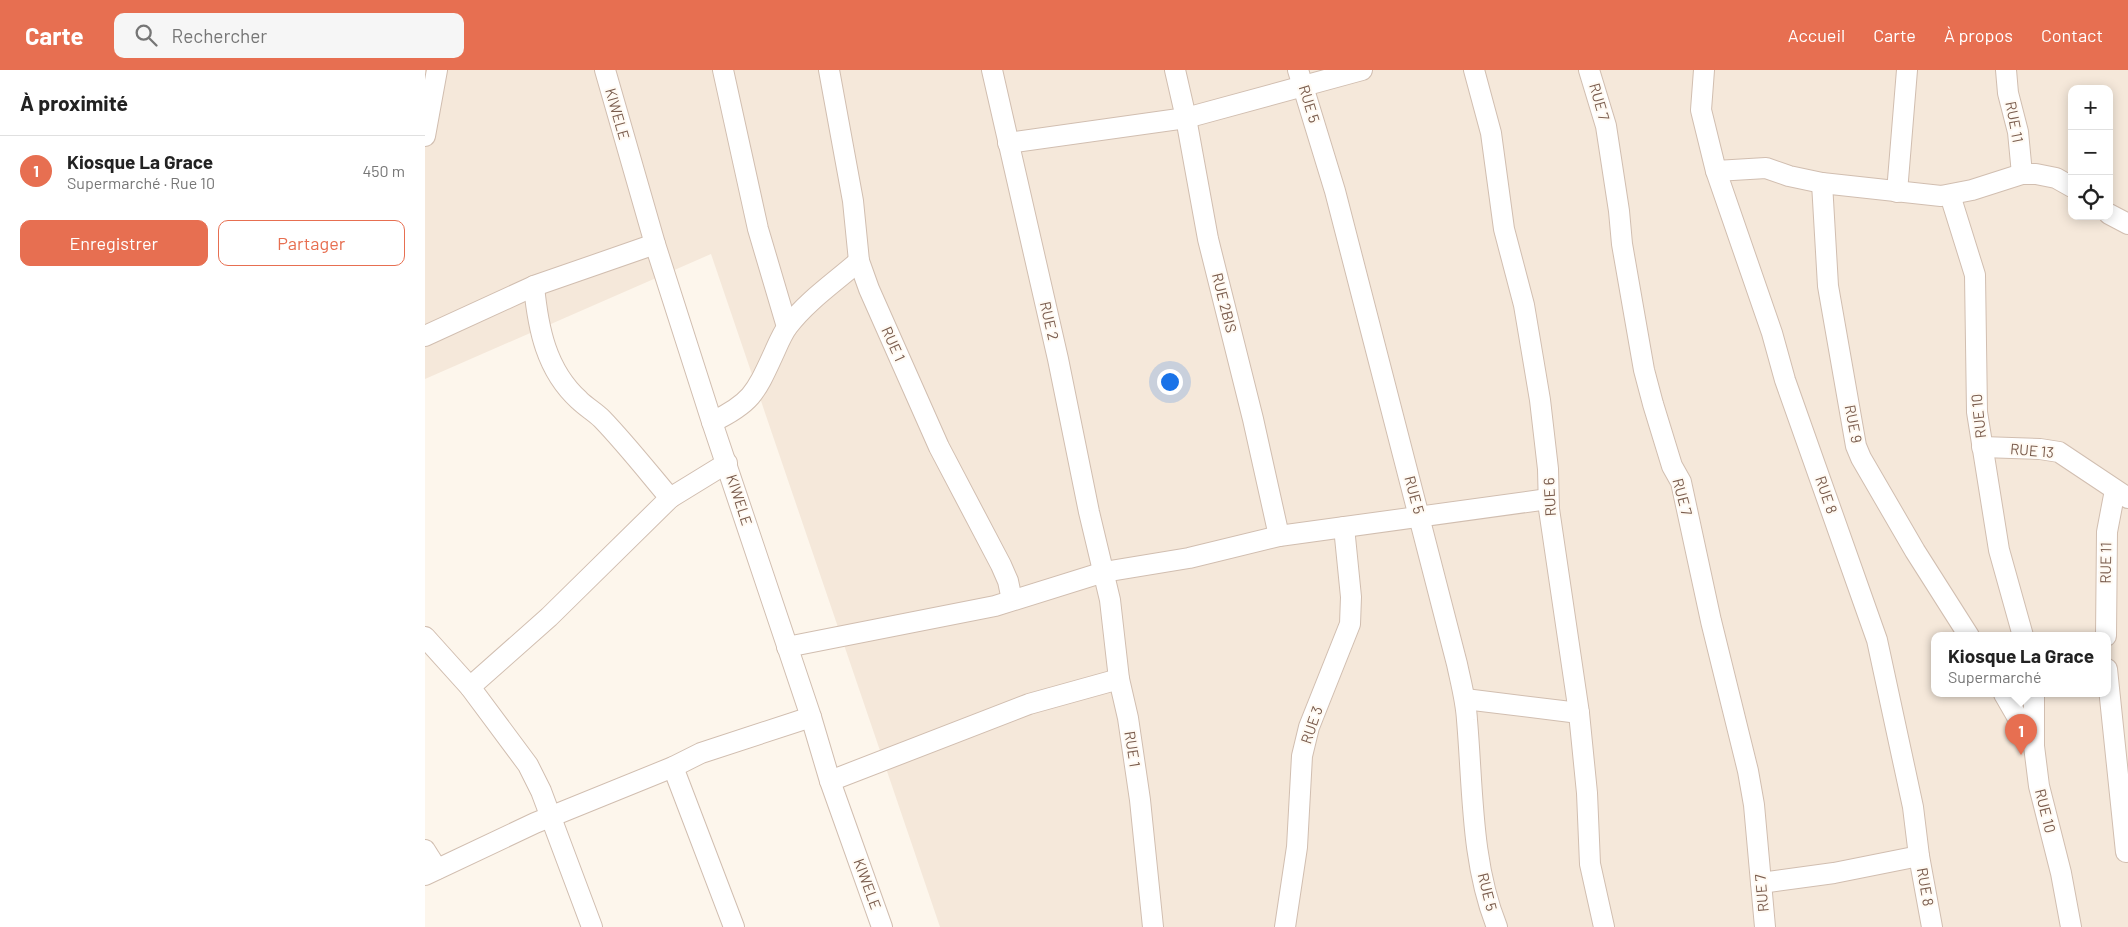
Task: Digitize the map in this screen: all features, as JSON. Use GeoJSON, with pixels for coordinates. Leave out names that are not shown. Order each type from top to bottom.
{"type":"FeatureCollection","features":[{"type":"Feature","properties":{"kind":"street","name":"KIWELE"},"geometry":{"type":"LineString","coordinates":[[605,70],[655,244],[878,926]]}},
{"type":"Feature","properties":{"kind":"street"},"geometry":{"type":"LineString","coordinates":[[723,70],[759,229],[787,327]]}},
{"type":"Feature","properties":{"kind":"street","name":"RUE 1"},"geometry":{"type":"LineString","coordinates":[[829,70],[853,201],[859,261],[869,290],[939,447],[1001,565],[1008,582],[1012,600]]}},
{"type":"Feature","properties":{"kind":"street","name":"RUE 2"},"geometry":{"type":"LineString","coordinates":[[992,70],[1058,359],[1089,512],[1104,572]]}},
{"type":"Feature","properties":{"kind":"street","name":"RUE 2BIS"},"geometry":{"type":"LineString","coordinates":[[1175,70],[1186,118],[1208,239],[1253,419],[1279,536]]}},
{"type":"Feature","properties":{"kind":"street"},"geometry":{"type":"LineString","coordinates":[[1008,142],[1186,118],[1301,78],[1362,70]]}},
{"type":"Feature","properties":{"kind":"street","name":"RUE 6"},"geometry":{"type":"LineString","coordinates":[[1474,70],[1491,133],[1504,229],[1524,305],[1545,440],[1548,469],[1548,499],[1579,713],[1587,794],[1590,864],[1604,927]]}},
{"type":"Feature","properties":{"kind":"street","name":"RUE 7"},"geometry":{"type":"LineString","coordinates":[[1589,70],[1606,126],[1619,210],[1622,244],[1644,370],[1667,448],[1681,482],[1711,621],[1748,771],[1754,805],[1765,927]]}},
{"type":"Feature","properties":{"kind":"street","name":"RUE 8"},"geometry":{"type":"LineString","coordinates":[[1704,70],[1701,110],[1716,171],[1772,333],[1785,380],[1877,640],[1913,806],[1919,856],[1932,927]]}},
{"type":"Feature","properties":{"kind":"street"},"geometry":{"type":"LineString","coordinates":[[1897,192],[1907,70]]}},
{"type":"Feature","properties":{"kind":"street","name":"RUE 11"},"geometry":{"type":"LineString","coordinates":[[2006,70],[2008,94],[2018,132],[2022,174]]}},
{"type":"Feature","properties":{"kind":"street"},"geometry":{"type":"LineString","coordinates":[[425,136],[434,71]]}},
{"type":"Feature","properties":{"kind":"street","name":"RUE 5"},"geometry":{"type":"LineString","coordinates":[[1301,78],[1335,191],[1465,699],[1477,848],[1485,892],[1497,927]]}},
{"type":"Feature","properties":{"kind":"street"},"geometry":{"type":"LineString","coordinates":[[1716,171],[1766,168],[1789,176],[1822,183],[1897,192],[1950,195],[2022,174],[2036,174],[2056,178],[2068,185]]}},
{"type":"Feature","properties":{"kind":"street","name":"RUE 9"},"geometry":{"type":"LineString","coordinates":[[1822,183],[1828,286],[1856,446],[1861,458],[1915,550],[1966,632]]}},
{"type":"Feature","properties":{"kind":"street","name":"RUE 10"},"geometry":{"type":"LineString","coordinates":[[1950,195],[1975,274],[1977,348],[1975,393],[1982,447],[1999,550],[2022,632]]}},
{"type":"Feature","properties":{"kind":"street"},"geometry":{"type":"LineString","coordinates":[[2113,216],[2128,224]]}},
{"type":"Feature","properties":{"kind":"street"},"geometry":{"type":"LineString","coordinates":[[425,336],[534,286],[655,244]]}},
{"type":"Feature","properties":{"kind":"street"},"geometry":{"type":"LineString","coordinates":[[713,422],[735,411],[751,398],[758,388],[787,327],[800,312],[859,261]]}},
{"type":"Feature","properties":{"kind":"street"},"geometry":{"type":"LineString","coordinates":[[534,286],[536,313],[545,347],[553,367],[563,383],[579,400],[601,418],[670,498]]}},
{"type":"Feature","properties":{"kind":"street","name":"RUE 13"},"geometry":{"type":"LineString","coordinates":[[1982,447],[2040,449],[2059,452],[2121,494]]}},
{"type":"Feature","properties":{"kind":"street"},"geometry":{"type":"LineString","coordinates":[[469,687],[549,617],[670,498],[727,463]]}},
{"type":"Feature","properties":{"kind":"street","name":"RUE 11"},"geometry":{"type":"LineString","coordinates":[[2106,632],[2107,532],[2121,494]]}},
{"type":"Feature","properties":{"kind":"street"},"geometry":{"type":"LineString","coordinates":[[787,647],[962,613],[1104,572],[1189,558],[1279,536],[1548,499]]}},
{"type":"Feature","properties":{"kind":"street","name":"RUE 3"},"geometry":{"type":"LineString","coordinates":[[1285,927],[1297,847],[1302,756],[1309,727],[1350,624],[1351,597],[1345,527]]}},
{"type":"Feature","properties":{"kind":"street","name":"RUE 1"},"geometry":{"type":"LineString","coordinates":[[1104,572],[1110,600],[1119,679],[1140,800],[1153,927]]}},
{"type":"Feature","properties":{"kind":"street"},"geometry":{"type":"LineString","coordinates":[[425,637],[469,687],[528,765],[592,927]]}},
{"type":"Feature","properties":{"kind":"street"},"geometry":{"type":"LineString","coordinates":[[830,782],[1029,704],[1119,679]]}},
{"type":"Feature","properties":{"kind":"street"},"geometry":{"type":"LineString","coordinates":[[2006,697],[2034,746]]}},
{"type":"Feature","properties":{"kind":"street","name":"RUE 10"},"geometry":{"type":"LineString","coordinates":[[2034,697],[2034,746],[2039,786],[2061,872],[2071,927]]}},
{"type":"Feature","properties":{"kind":"street"},"geometry":{"type":"LineString","coordinates":[[2110,697],[2126,852]]}},
{"type":"Feature","properties":{"kind":"street"},"geometry":{"type":"LineString","coordinates":[[1465,699],[1579,713]]}},
{"type":"Feature","properties":{"kind":"street"},"geometry":{"type":"LineString","coordinates":[[425,850],[431,872],[550,817],[673,767],[701,753],[811,717]]}},
{"type":"Feature","properties":{"kind":"street"},"geometry":{"type":"LineString","coordinates":[[673,767],[734,927]]}},
{"type":"Feature","properties":{"kind":"street"},"geometry":{"type":"LineString","coordinates":[[1761,883],[1834,873],[1919,856]]}},
{"type":"Feature","properties":{"kind":"shaded area"},"geometry":{"type":"Polygon","coordinates":[[[425,70],[2128,70],[2128,927],[940,927],[711,254],[425,379],[425,70]]]}},
{"type":"Feature","properties":{"kind":"place","name":"Kiosque La Grace"},"geometry":{"type":"Point","coordinates":[2021,755]}}]}
